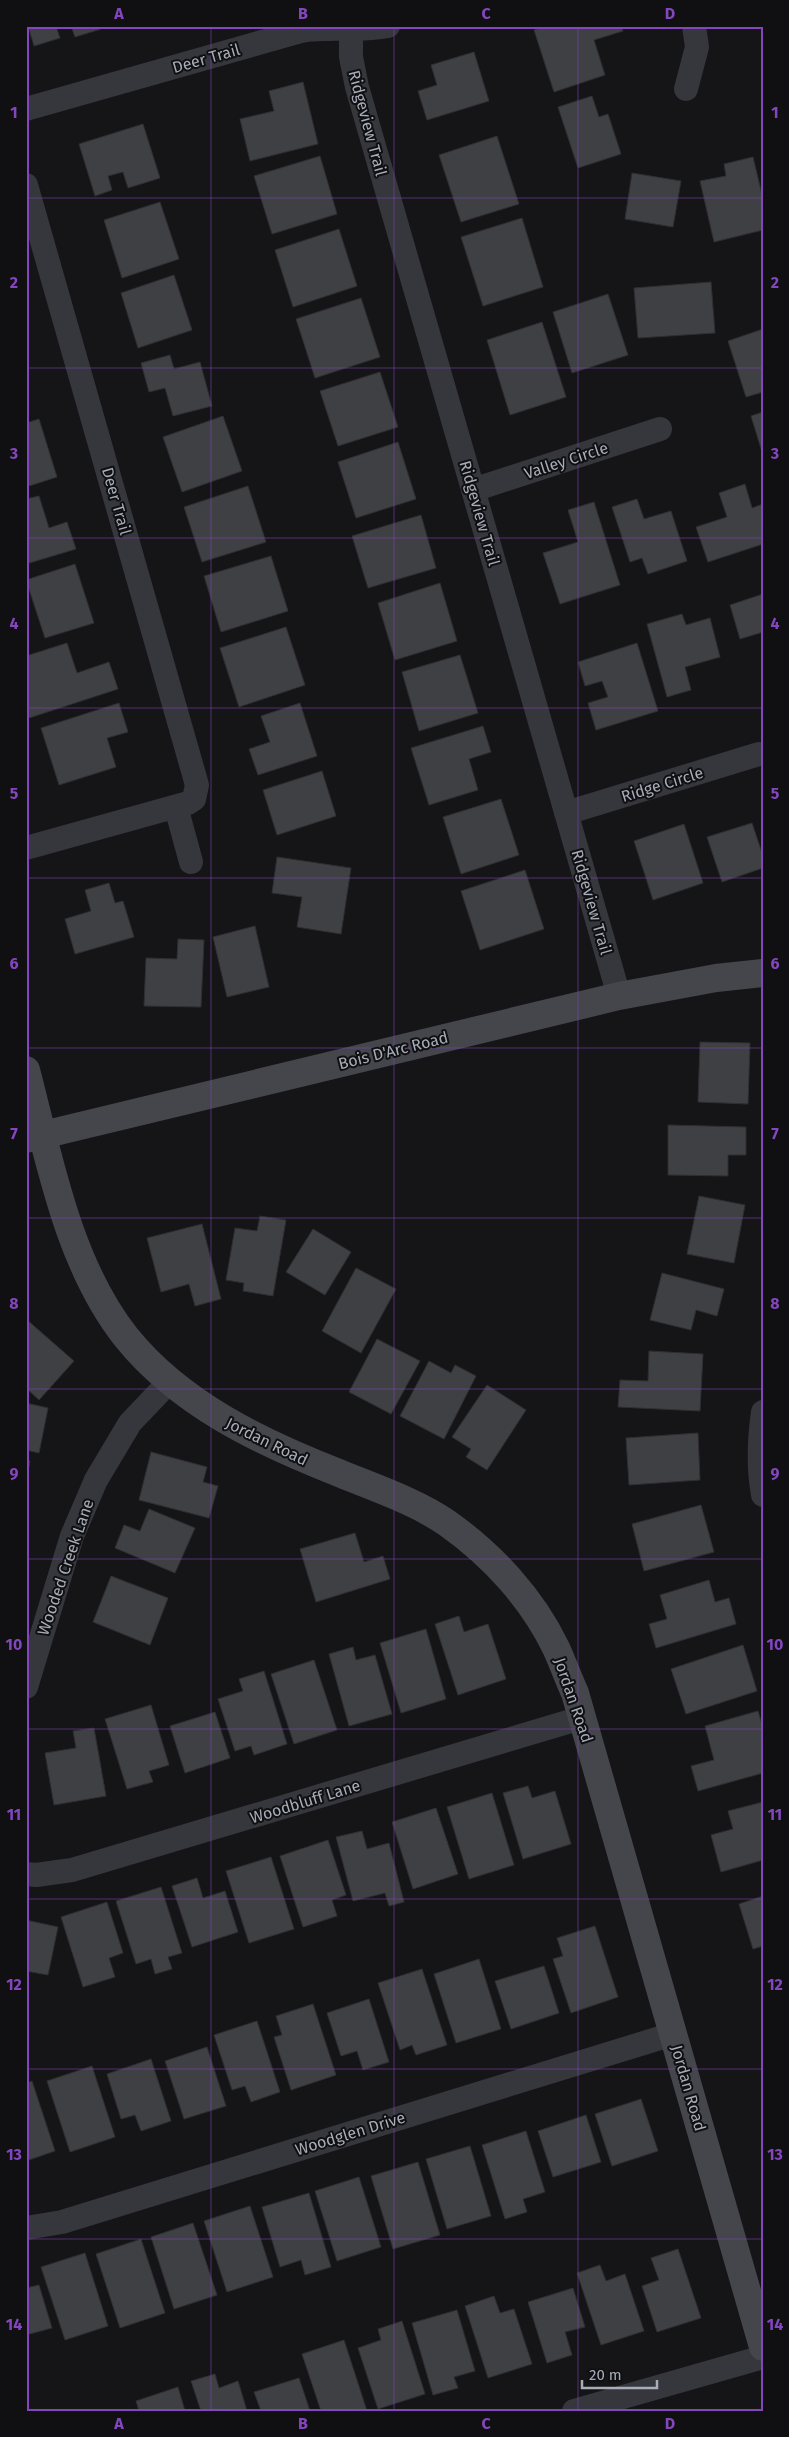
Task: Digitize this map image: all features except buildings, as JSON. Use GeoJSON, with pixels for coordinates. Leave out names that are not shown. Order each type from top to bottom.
{"type":"FeatureCollection","features":[{"type":"Feature","properties":{"kind":"street","name":"Deer Trail"},"geometry":{"type":"LineString","coordinates":[[26,109],[301,31],[328,27],[388,26]]}},
{"type":"Feature","properties":{"kind":"street"},"geometry":{"type":"LineString","coordinates":[[686,89],[697,47],[694,26]]}},
{"type":"Feature","properties":{"kind":"street","name":"Ridgeview Trail"},"geometry":{"type":"LineString","coordinates":[[351,28],[351,57],[357,87],[619,996]]}},
{"type":"Feature","properties":{"kind":"street","name":"Deer Trail"},"geometry":{"type":"LineString","coordinates":[[26,185],[196,777],[197,792],[194,799],[176,807],[26,848]]}},
{"type":"Feature","properties":{"kind":"street","name":"Valley Circle"},"geometry":{"type":"LineString","coordinates":[[473,490],[660,430]]}},
{"type":"Feature","properties":{"kind":"street","name":"Ridge Circle"},"geometry":{"type":"LineString","coordinates":[[566,813],[759,754]]}},
{"type":"Feature","properties":{"kind":"street"},"geometry":{"type":"LineString","coordinates":[[176,807],[191,862]]}},
{"type":"Feature","properties":{"kind":"street","name":"Bois D'Arc Road"},"geometry":{"type":"LineString","coordinates":[[34,1137],[619,996],[716,978],[763,974]]}},
{"type":"Feature","properties":{"kind":"street","name":"Jordan Road"},"geometry":{"type":"LineString","coordinates":[[26,1070],[34,1137],[84,1269],[109,1313],[145,1359],[170,1381],[219,1418],[292,1455],[398,1497],[445,1522],[483,1552],[523,1595],[556,1647],[574,1693],[763,2347]]}},
{"type":"Feature","properties":{"kind":"street","name":"Wooded Creek Lane"},"geometry":{"type":"LineString","coordinates":[[26,1686],[72,1536],[96,1480],[130,1424],[170,1381]]}},
{"type":"Feature","properties":{"kind":"street"},"geometry":{"type":"LineString","coordinates":[[763,1412],[759,1436],[759,1472],[763,1495]]}},
{"type":"Feature","properties":{"kind":"street","name":"Woodbluff Lane"},"geometry":{"type":"LineString","coordinates":[[26,1874],[36,1875],[72,1870],[581,1718]]}},
{"type":"Feature","properties":{"kind":"street","name":"Woodglen Drive"},"geometry":{"type":"LineString","coordinates":[[26,2228],[62,2222],[673,2034]]}},
{"type":"Feature","properties":{"kind":"street"},"geometry":{"type":"LineString","coordinates":[[574,2411],[763,2357]]}}]}
